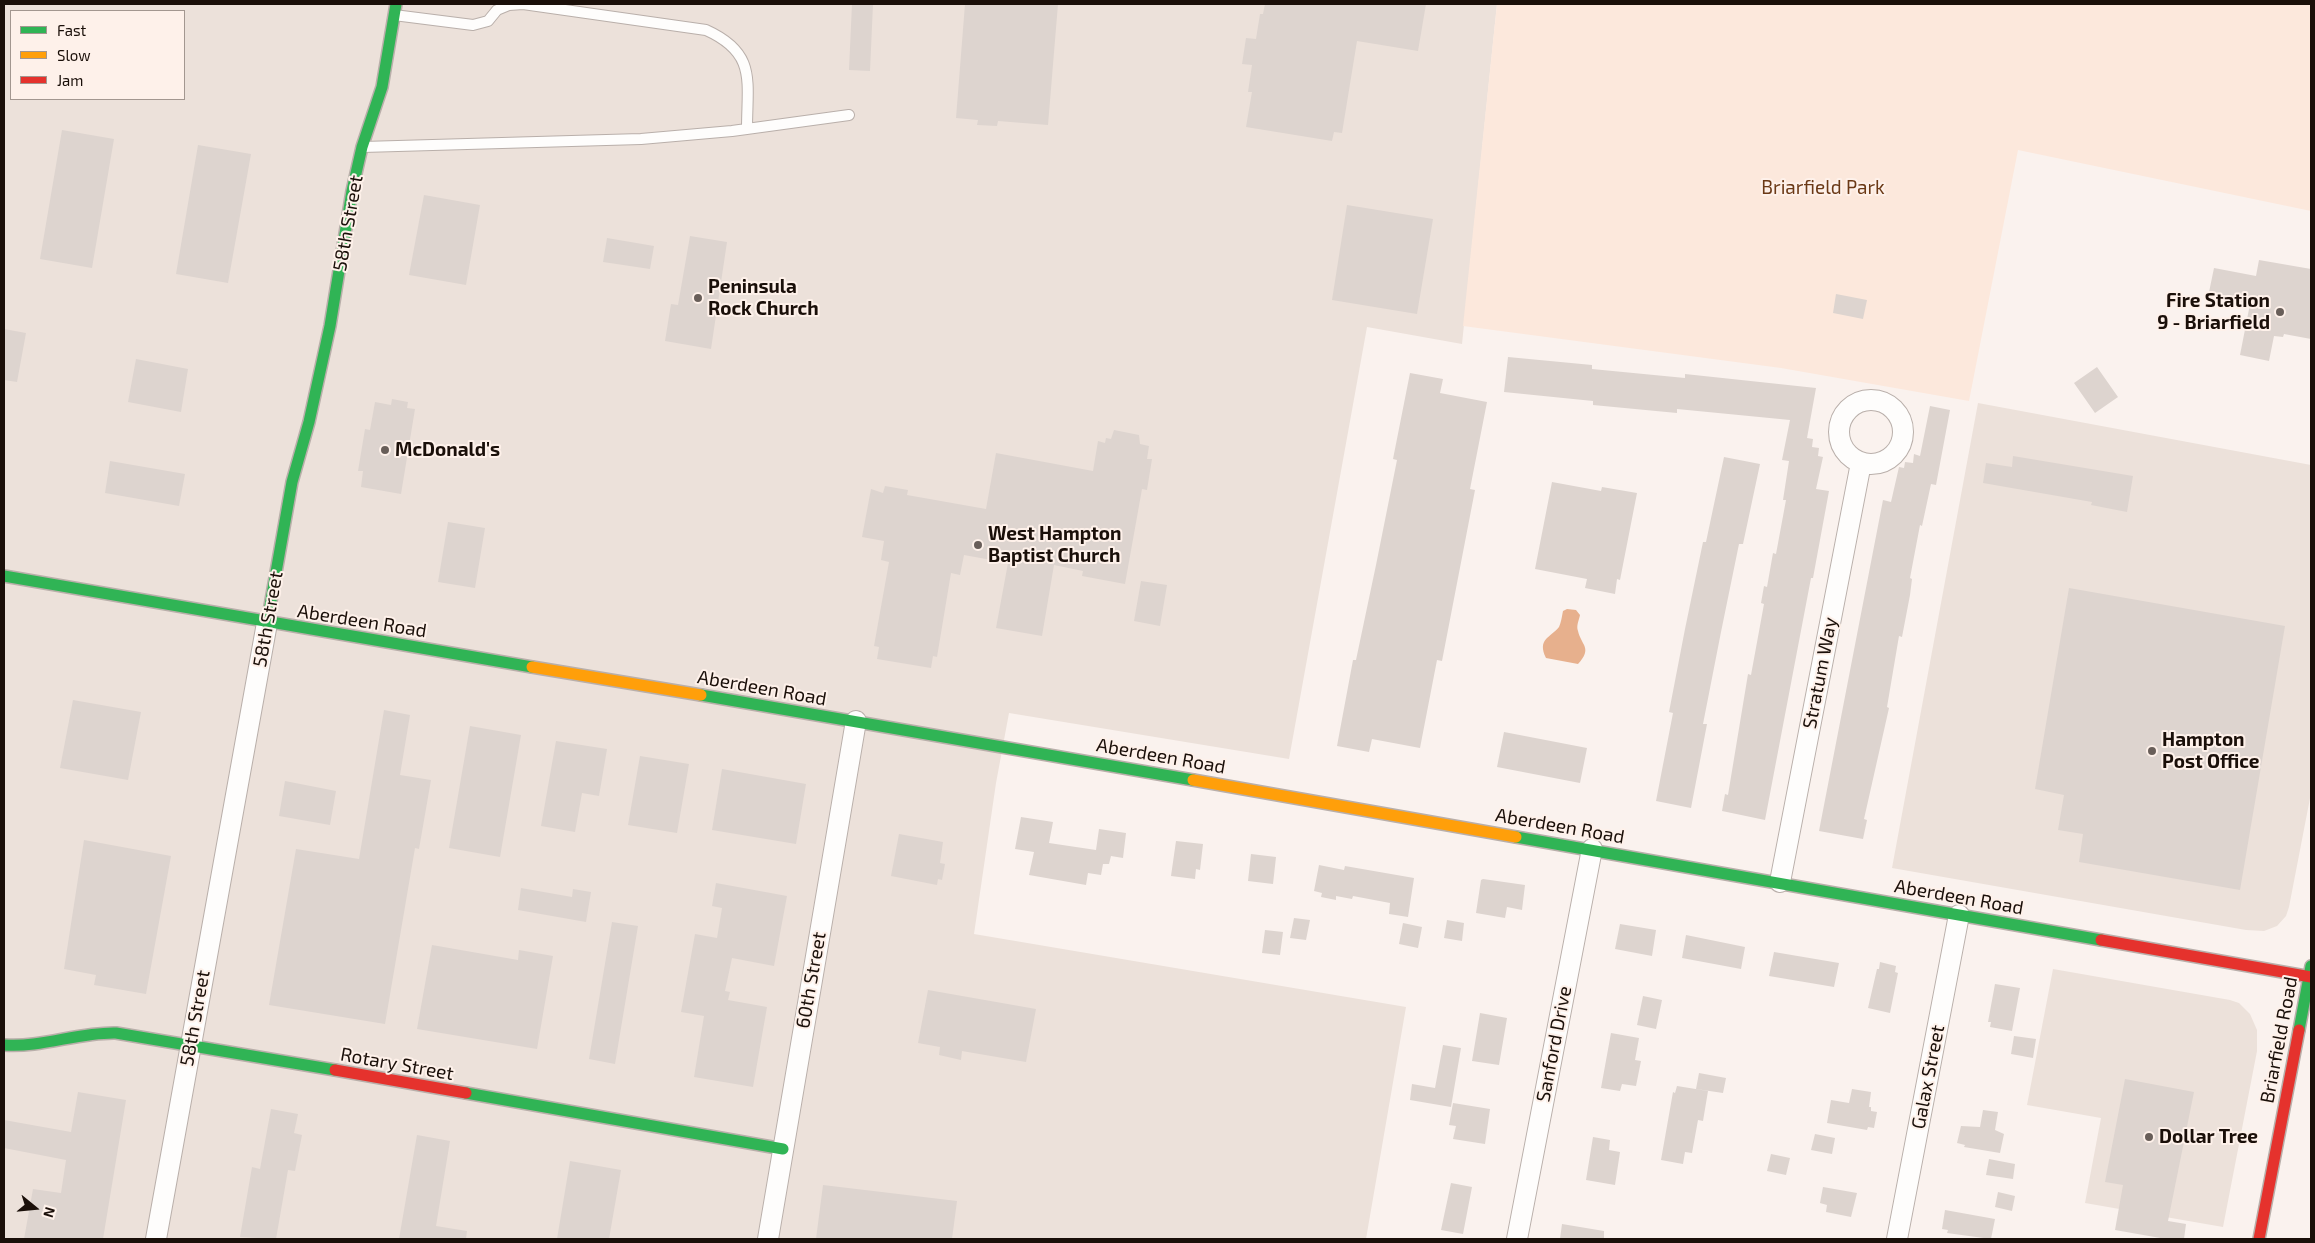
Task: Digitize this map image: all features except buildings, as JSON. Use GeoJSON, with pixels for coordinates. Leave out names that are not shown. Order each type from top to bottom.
{"type":"FeatureCollection","features":[{"type":"Feature","properties":{"kind":"main road","name":"58th Street"},"geometry":{"type":"LineString","coordinates":[[267,623],[292,482],[309,422],[330,326],[352,191],[362,147],[382,88],[395,9]]}},
{"type":"Feature","properties":{"kind":"main road","name":"Aberdeen Road"},"geometry":{"type":"LineString","coordinates":[[4,576],[267,623],[856,721],[1959,915],[2311,973]]}},
{"type":"Feature","properties":{"kind":"main road","name":"Briarfield Road"},"geometry":{"type":"LineString","coordinates":[[2259,1239],[2311,973]]}},
{"type":"Feature","properties":{"kind":"main road","name":"Rotary Street"},"geometry":{"type":"LineString","coordinates":[[4,1045],[14,1047],[105,1033],[190,1045],[783,1149]]}},
{"type":"Feature","properties":{"kind":"street","name":"Stratum Way"},"geometry":{"type":"LineString","coordinates":[[1780,882],[1861,463]]}},
{"type":"Feature","properties":{"kind":"street","name":"58th Street"},"geometry":{"type":"LineString","coordinates":[[156,1239],[267,623]]}},
{"type":"Feature","properties":{"kind":"street","name":"60th Street"},"geometry":{"type":"LineString","coordinates":[[768,1239],[856,721]]}},
{"type":"Feature","properties":{"kind":"street","name":"Sanford Drive"},"geometry":{"type":"LineString","coordinates":[[1517,1239],[1592,849]]}},
{"type":"Feature","properties":{"kind":"street","name":"Galax Street"},"geometry":{"type":"LineString","coordinates":[[1897,1239],[1959,915]]}},
{"type":"Feature","properties":{"kind":"lane"},"geometry":{"type":"LineString","coordinates":[[395,9],[474,25],[488,21],[497,10],[509,5],[523,4],[706,30],[730,44],[743,59],[747,77],[747,129]]}},
{"type":"Feature","properties":{"kind":"lane"},"geometry":{"type":"LineString","coordinates":[[362,147],[641,139],[747,129],[849,115]]}},
{"type":"Feature","properties":{"kind":"shaded area"},"geometry":{"type":"Polygon","coordinates":[[[4,4],[1497,4],[1462,344],[1367,327],[1289,759],[1009,713],[996,783],[974,934],[1406,1007],[1366,1239],[4,1239],[4,4]]]}},
{"type":"Feature","properties":{"kind":"shaded area"},"geometry":{"type":"Polygon","coordinates":[[[1978,403],[2311,465],[2311,793],[2289,907],[2286,916],[2277,926],[2264,931],[2246,930],[1892,868],[1978,403]]]}},
{"type":"Feature","properties":{"kind":"shaded area"},"geometry":{"type":"Polygon","coordinates":[[[1567,609],[1576,610],[1580,615],[1577,629],[1585,647],[1585,654],[1578,664],[1546,658],[1543,647],[1546,640],[1559,627],[1563,611],[1567,609]]]}},
{"type":"Feature","properties":{"kind":"shaded area"},"geometry":{"type":"Polygon","coordinates":[[[2053,969],[2230,1000],[2239,1003],[2250,1014],[2257,1030],[2257,1051],[2223,1227],[2085,1203],[2101,1118],[2027,1105],[2053,969]]]}},
{"type":"Feature","properties":{"kind":"green space","name":"Briarfield Park"},"geometry":{"type":"Polygon","coordinates":[[[1497,4],[2311,4],[2311,211],[2018,150],[1969,401],[1781,368],[1463,326],[1497,4]]]}},
{"type":"Feature","properties":{"kind":"traffic: fast"},"geometry":{"type":"LineString","coordinates":[[267,623],[292,482],[309,422],[330,326],[352,191],[362,147],[382,87],[396,4]]}},
{"type":"Feature","properties":{"kind":"traffic: fast"},"geometry":{"type":"LineString","coordinates":[[4,576],[532,667]]}},
{"type":"Feature","properties":{"kind":"traffic: fast"},"geometry":{"type":"LineString","coordinates":[[701,695],[1193,780]]}},
{"type":"Feature","properties":{"kind":"traffic: fast"},"geometry":{"type":"LineString","coordinates":[[1516,837],[2101,940]]}},
{"type":"Feature","properties":{"kind":"traffic: fast"},"geometry":{"type":"LineString","coordinates":[[2299,1030],[2311,966]]}},
{"type":"Feature","properties":{"kind":"traffic: fast"},"geometry":{"type":"LineString","coordinates":[[4,1045],[32,1044],[102,1033],[116,1033],[335,1070]]}},
{"type":"Feature","properties":{"kind":"traffic: fast"},"geometry":{"type":"LineString","coordinates":[[466,1093],[783,1149]]}},
{"type":"Feature","properties":{"kind":"traffic: slow"},"geometry":{"type":"LineString","coordinates":[[532,667],[701,695]]}},
{"type":"Feature","properties":{"kind":"traffic: slow"},"geometry":{"type":"LineString","coordinates":[[1193,780],[1516,837]]}},
{"type":"Feature","properties":{"kind":"traffic: jam"},"geometry":{"type":"LineString","coordinates":[[2101,940],[2311,977]]}},
{"type":"Feature","properties":{"kind":"traffic: jam"},"geometry":{"type":"LineString","coordinates":[[2259,1239],[2299,1030]]}},
{"type":"Feature","properties":{"kind":"traffic: jam"},"geometry":{"type":"LineString","coordinates":[[335,1070],[466,1093]]}},
{"type":"Feature","properties":{"kind":"place","name":"Peninsula Rock Church"},"geometry":{"type":"Point","coordinates":[698,298]}},
{"type":"Feature","properties":{"kind":"place","name":"Fire Station 9 - Briarfield"},"geometry":{"type":"Point","coordinates":[2280,312]}},
{"type":"Feature","properties":{"kind":"place","name":"McDonald's"},"geometry":{"type":"Point","coordinates":[385,450]}},
{"type":"Feature","properties":{"kind":"place","name":"West Hampton Baptist Church"},"geometry":{"type":"Point","coordinates":[978,545]}},
{"type":"Feature","properties":{"kind":"place","name":"Hampton Post Office"},"geometry":{"type":"Point","coordinates":[2152,751]}},
{"type":"Feature","properties":{"kind":"place","name":"Dollar Tree"},"geometry":{"type":"Point","coordinates":[2149,1137]}}]}
